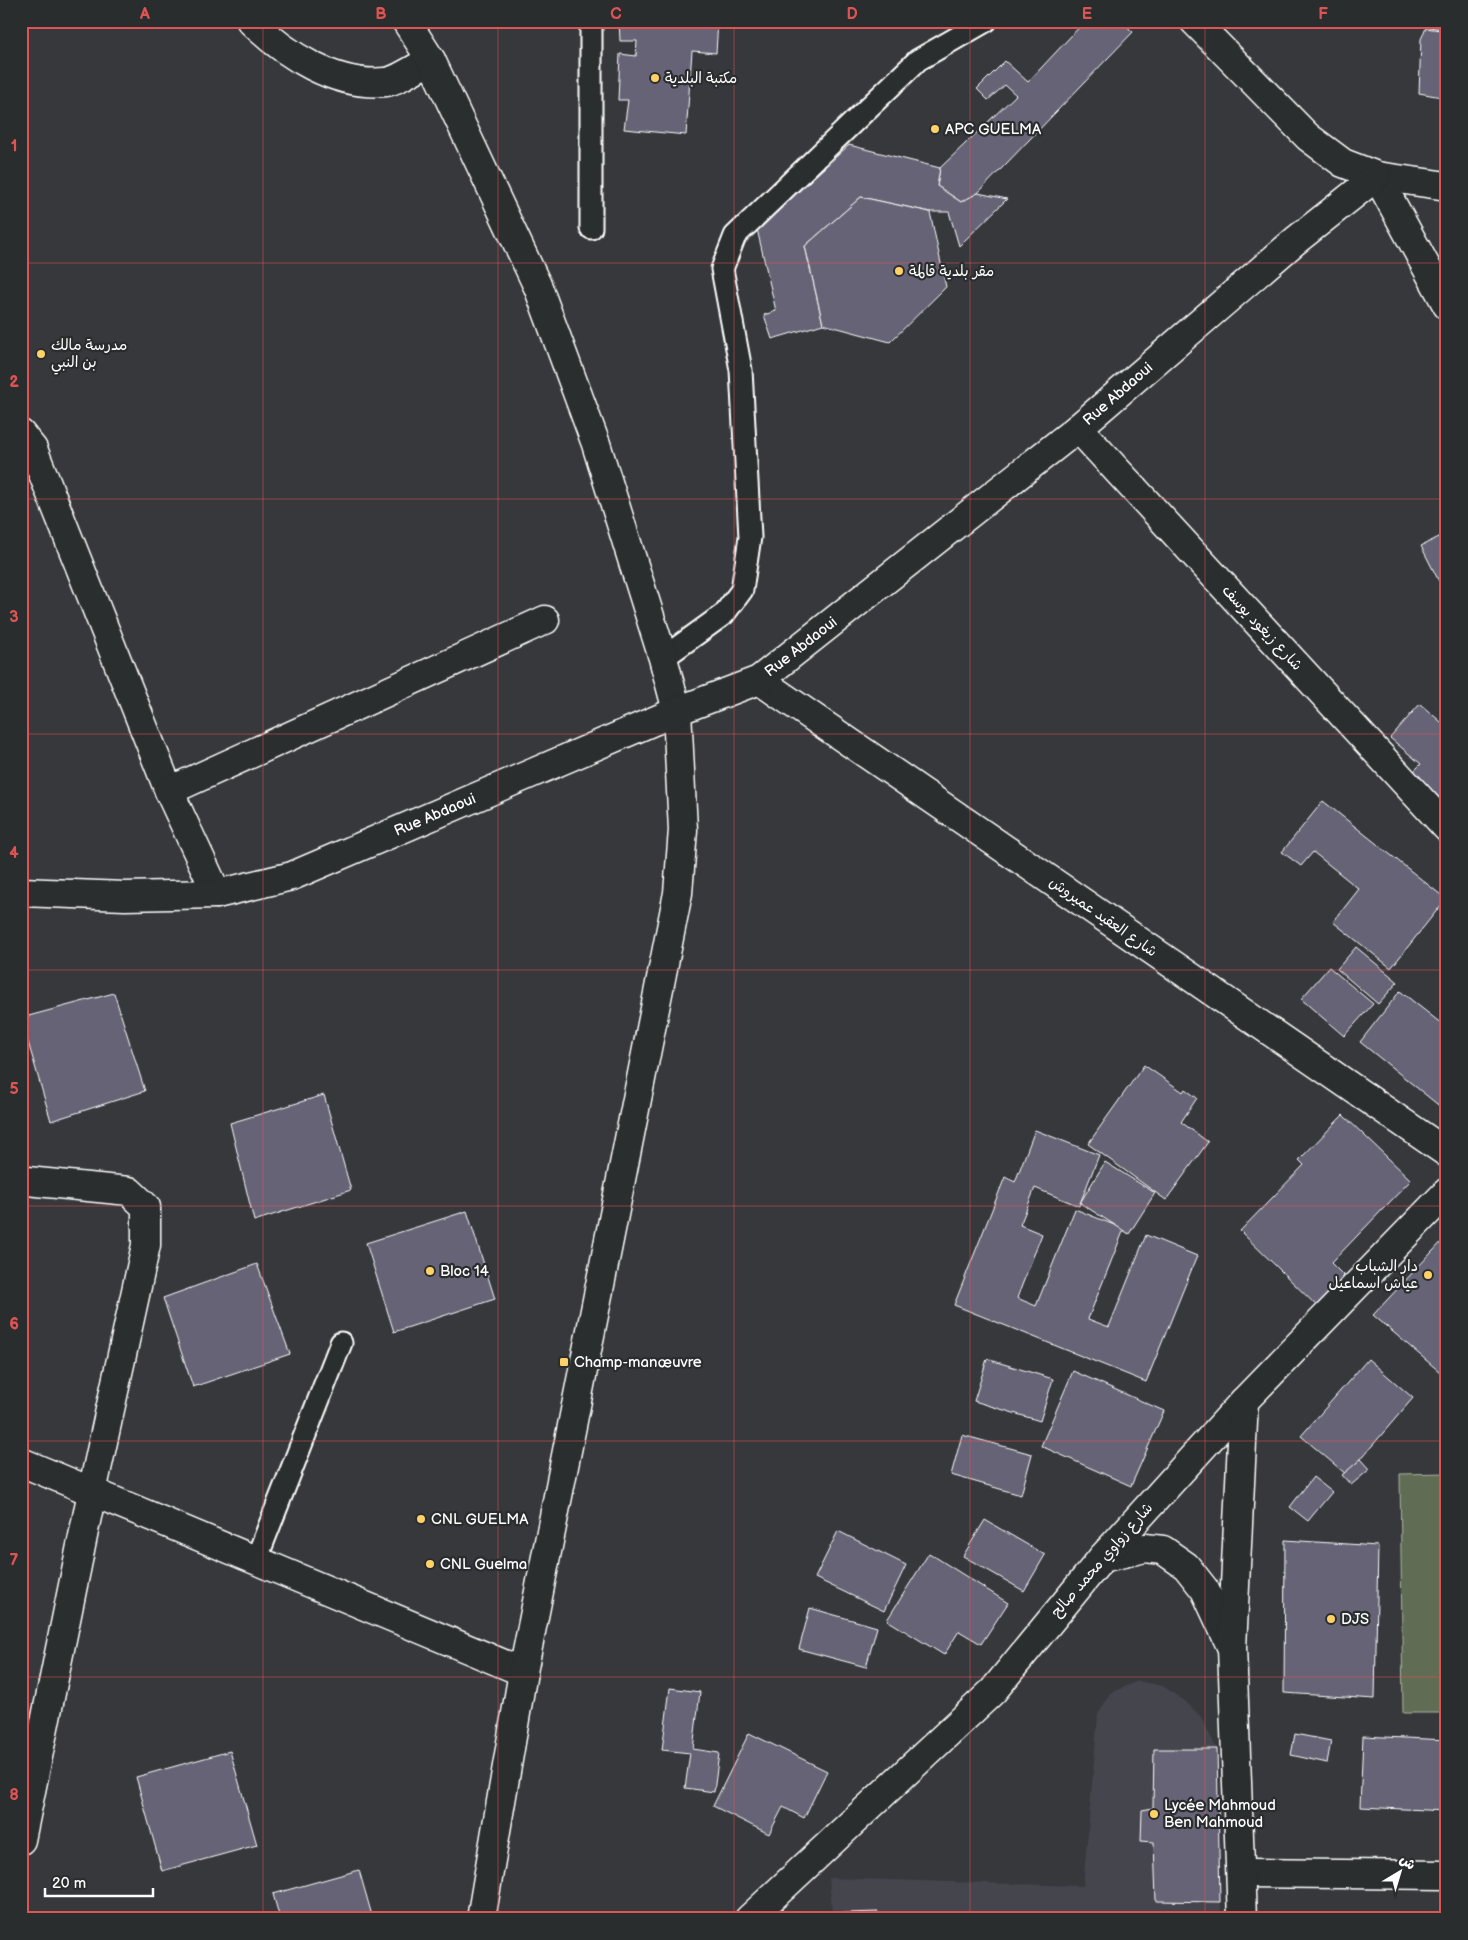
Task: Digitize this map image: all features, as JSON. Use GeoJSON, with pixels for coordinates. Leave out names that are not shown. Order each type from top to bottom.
{"type":"FeatureCollection","features":[{"type":"Feature","properties":{"kind":"street"},"geometry":{"type":"LineString","coordinates":[[251,21],[306,63],[346,80],[388,82],[430,60]]}},
{"type":"Feature","properties":{"kind":"street"},"geometry":{"type":"LineString","coordinates":[[406,21],[430,60],[538,287],[596,444],[663,658],[677,711],[683,830],[678,893],[523,1672],[481,1919]]}},
{"type":"Feature","properties":{"kind":"street"},"geometry":{"type":"LineString","coordinates":[[1194,21],[1308,138],[1343,163],[1377,176],[1447,186]]}},
{"type":"Feature","properties":{"kind":"street"},"geometry":{"type":"LineString","coordinates":[[1377,176],[1447,305]]}},
{"type":"Feature","properties":{"kind":"street","name":"Rue Abdaoui"},"geometry":{"type":"LineString","coordinates":[[21,892],[125,896],[217,894],[292,876],[677,711],[760,680],[1078,428],[1295,241],[1377,176]]}},
{"type":"Feature","properties":{"kind":"street","name":"شارع زيغود يوسف"},"geometry":{"type":"LineString","coordinates":[[1078,428],[1447,828]]}},
{"type":"Feature","properties":{"kind":"street"},"geometry":{"type":"LineString","coordinates":[[21,434],[33,449],[169,791],[217,894]]}},
{"type":"Feature","properties":{"kind":"street"},"geometry":{"type":"LineString","coordinates":[[169,791],[545,620]]}},
{"type":"Feature","properties":{"kind":"street","name":"شارع العقيد عميروش"},"geometry":{"type":"LineString","coordinates":[[760,680],[1447,1153]]}},
{"type":"Feature","properties":{"kind":"street"},"geometry":{"type":"LineString","coordinates":[[21,1840],[92,1492],[146,1245],[146,1207],[128,1190],[27,1182]]}},
{"type":"Feature","properties":{"kind":"street","name":"شارع زواوي محمد صالح"},"geometry":{"type":"LineString","coordinates":[[749,1919],[993,1691],[1102,1558],[1244,1401],[1447,1192]]}},
{"type":"Feature","properties":{"kind":"street"},"geometry":{"type":"LineString","coordinates":[[1242,1919],[1232,1647],[1244,1401]]}},
{"type":"Feature","properties":{"kind":"street"},"geometry":{"type":"LineString","coordinates":[[21,1462],[523,1672]]}},
{"type":"Feature","properties":{"kind":"street"},"geometry":{"type":"LineString","coordinates":[[1102,1558],[1145,1548],[1163,1550],[1186,1566],[1205,1590],[1232,1647]]}},
{"type":"Feature","properties":{"kind":"street"},"geometry":{"type":"LineString","coordinates":[[1241,1873],[1447,1875]]}},
{"type":"Feature","properties":{"kind":"lane"},"geometry":{"type":"LineString","coordinates":[[591,21],[591,228]]}},
{"type":"Feature","properties":{"kind":"lane"},"geometry":{"type":"LineString","coordinates":[[663,658],[724,614],[742,590],[750,537],[741,380],[722,269],[735,236],[918,60],[986,21]]}},
{"type":"Feature","properties":{"kind":"lane"},"geometry":{"type":"LineString","coordinates":[[256,1560],[341,1343]]}},
{"type":"Feature","properties":{"kind":"shaded area","name":"Lycée Mahmoud Ben Mahmoud"},"geometry":{"type":"Polygon","coordinates":[[[1138,1681],[1163,1686],[1186,1702],[1201,1717],[1217,1749],[1221,1919],[815,1919],[815,1914],[832,1913],[829,1878],[1083,1886],[1098,1715],[1110,1693],[1138,1681]]]}},
{"type":"Feature","properties":{"kind":"green space"},"geometry":{"type":"Polygon","coordinates":[[[1447,1473],[1447,1713],[1403,1713],[1400,1474],[1447,1473]]]}},
{"type":"Feature","properties":{"kind":"building","name":"مكتبة البلدية"},"geometry":{"type":"Polygon","coordinates":[[[619,21],[718,21],[716,53],[692,51],[686,135],[624,129],[628,100],[618,100],[620,54],[636,56],[637,41],[620,41],[619,21]]]}},
{"type":"Feature","properties":{"kind":"building"},"geometry":{"type":"Polygon","coordinates":[[[1085,21],[1121,21],[1133,32],[978,193],[961,202],[937,186],[940,168],[1016,95],[1005,85],[988,100],[977,89],[1005,61],[1028,82],[1085,21]]]}},
{"type":"Feature","properties":{"kind":"building"},"geometry":{"type":"Polygon","coordinates":[[[1419,21],[1447,21],[1447,30],[1419,25],[1419,21]]]}},
{"type":"Feature","properties":{"kind":"building"},"geometry":{"type":"Polygon","coordinates":[[[1426,28],[1447,31],[1447,98],[1419,93],[1421,39],[1426,28]]]}},
{"type":"Feature","properties":{"kind":"building"},"geometry":{"type":"Polygon","coordinates":[[[849,145],[940,168],[937,186],[961,202],[978,193],[1007,199],[959,246],[949,212],[930,212],[861,197],[805,246],[823,324],[772,339],[764,315],[776,311],[757,229],[849,145]]]}},
{"type":"Feature","properties":{"kind":"building"},"geometry":{"type":"Polygon","coordinates":[[[861,197],[930,212],[946,287],[890,342],[823,324],[805,246],[861,197]]]}},
{"type":"Feature","properties":{"kind":"building"},"geometry":{"type":"Polygon","coordinates":[[[1447,533],[1447,597],[1421,546],[1447,533]]]}},
{"type":"Feature","properties":{"kind":"building"},"geometry":{"type":"Polygon","coordinates":[[[1420,704],[1447,727],[1447,793],[1440,801],[1410,775],[1421,764],[1390,738],[1420,704]]]}},
{"type":"Feature","properties":{"kind":"building"},"geometry":{"type":"Polygon","coordinates":[[[1323,801],[1446,899],[1391,968],[1333,922],[1359,889],[1313,852],[1301,866],[1282,852],[1323,801]]]}},
{"type":"Feature","properties":{"kind":"building"},"geometry":{"type":"Polygon","coordinates":[[[1356,947],[1398,982],[1378,1004],[1337,969],[1356,947]]]}},
{"type":"Feature","properties":{"kind":"building"},"geometry":{"type":"Polygon","coordinates":[[[1329,967],[1373,1004],[1344,1036],[1301,999],[1329,967]]]}},
{"type":"Feature","properties":{"kind":"building"},"geometry":{"type":"Polygon","coordinates":[[[1400,991],[1447,1028],[1447,1112],[1360,1042],[1400,991]]]}},
{"type":"Feature","properties":{"kind":"building"},"geometry":{"type":"Polygon","coordinates":[[[114,993],[145,1091],[51,1121],[21,1018],[114,993]]]}},
{"type":"Feature","properties":{"kind":"building"},"geometry":{"type":"Polygon","coordinates":[[[1144,1065],[1183,1092],[1185,1089],[1197,1098],[1181,1122],[1208,1142],[1166,1200],[1088,1144],[1144,1065]]]}},
{"type":"Feature","properties":{"kind":"building"},"geometry":{"type":"Polygon","coordinates":[[[324,1095],[351,1190],[254,1221],[230,1123],[324,1095]]]}},
{"type":"Feature","properties":{"kind":"building"},"geometry":{"type":"Polygon","coordinates":[[[1343,1115],[1411,1180],[1331,1263],[1349,1281],[1321,1310],[1240,1231],[1304,1165],[1299,1160],[1343,1115]]]}},
{"type":"Feature","properties":{"kind":"building"},"geometry":{"type":"Polygon","coordinates":[[[1035,1130],[1099,1155],[1079,1206],[1035,1188],[1020,1225],[1042,1234],[1017,1298],[1036,1306],[1075,1209],[1124,1229],[1088,1319],[1109,1327],[1146,1235],[1197,1256],[1146,1382],[954,1305],[1005,1177],[1015,1182],[1035,1130]]]}},
{"type":"Feature","properties":{"kind":"building"},"geometry":{"type":"Polygon","coordinates":[[[1105,1162],[1155,1193],[1129,1234],[1080,1203],[1105,1162]]]}},
{"type":"Feature","properties":{"kind":"building","name":"Bloc 14"},"geometry":{"type":"Polygon","coordinates":[[[467,1211],[495,1299],[394,1332],[366,1243],[467,1211]]]}},
{"type":"Feature","properties":{"kind":"building","name":"دار الشباب عياش اسماعيل"},"geometry":{"type":"Polygon","coordinates":[[[1447,1236],[1447,1378],[1373,1315],[1447,1236]]]}},
{"type":"Feature","properties":{"kind":"building"},"geometry":{"type":"Polygon","coordinates":[[[257,1264],[290,1354],[193,1387],[163,1298],[257,1264]]]}},
{"type":"Feature","properties":{"kind":"building"},"geometry":{"type":"Polygon","coordinates":[[[987,1359],[1053,1379],[1040,1421],[974,1401],[987,1359]]]}},
{"type":"Feature","properties":{"kind":"building"},"geometry":{"type":"Polygon","coordinates":[[[1368,1359],[1413,1398],[1347,1475],[1301,1436],[1368,1359]]]}},
{"type":"Feature","properties":{"kind":"building"},"geometry":{"type":"Polygon","coordinates":[[[1073,1371],[1164,1411],[1131,1486],[1041,1446],[1073,1371]]]}},
{"type":"Feature","properties":{"kind":"building"},"geometry":{"type":"Polygon","coordinates":[[[962,1435],[1032,1454],[1021,1495],[951,1475],[962,1435]]]}},
{"type":"Feature","properties":{"kind":"building"},"geometry":{"type":"Polygon","coordinates":[[[1361,1459],[1370,1469],[1351,1485],[1342,1475],[1361,1459]]]}},
{"type":"Feature","properties":{"kind":"building"},"geometry":{"type":"Polygon","coordinates":[[[1313,1477],[1332,1492],[1308,1521],[1290,1507],[1313,1477]]]}},
{"type":"Feature","properties":{"kind":"building"},"geometry":{"type":"Polygon","coordinates":[[[985,1520],[1045,1555],[1024,1591],[963,1556],[985,1520]]]}},
{"type":"Feature","properties":{"kind":"building"},"geometry":{"type":"Polygon","coordinates":[[[838,1531],[906,1565],[884,1611],[815,1578],[838,1531]]]}},
{"type":"Feature","properties":{"kind":"building","name":"DJS"},"geometry":{"type":"Polygon","coordinates":[[[1285,1540],[1378,1546],[1375,1699],[1284,1693],[1285,1540]]]}},
{"type":"Feature","properties":{"kind":"building"},"geometry":{"type":"Polygon","coordinates":[[[929,1553],[1008,1603],[981,1644],[959,1631],[944,1655],[887,1620],[929,1553]]]}},
{"type":"Feature","properties":{"kind":"building"},"geometry":{"type":"Polygon","coordinates":[[[810,1608],[877,1627],[866,1667],[799,1649],[810,1608]]]}},
{"type":"Feature","properties":{"kind":"building"},"geometry":{"type":"Polygon","coordinates":[[[670,1688],[700,1692],[693,1749],[719,1753],[714,1792],[685,1788],[690,1753],[662,1750],[670,1688]]]}},
{"type":"Feature","properties":{"kind":"building"},"geometry":{"type":"Polygon","coordinates":[[[749,1733],[827,1771],[804,1818],[783,1807],[769,1834],[713,1806],[749,1733]]]}},
{"type":"Feature","properties":{"kind":"building"},"geometry":{"type":"Polygon","coordinates":[[[1295,1734],[1331,1741],[1327,1763],[1291,1755],[1295,1734]]]}},
{"type":"Feature","properties":{"kind":"building"},"geometry":{"type":"Polygon","coordinates":[[[1363,1736],[1447,1740],[1447,1811],[1360,1807],[1363,1736]]]}},
{"type":"Feature","properties":{"kind":"building"},"geometry":{"type":"Polygon","coordinates":[[[1154,1749],[1217,1749],[1220,1902],[1156,1901],[1154,1842],[1141,1841],[1142,1810],[1153,1808],[1154,1749]]]}},
{"type":"Feature","properties":{"kind":"building"},"geometry":{"type":"Polygon","coordinates":[[[230,1751],[257,1845],[162,1871],[136,1777],[230,1751]]]}},
{"type":"Feature","properties":{"kind":"building"},"geometry":{"type":"Polygon","coordinates":[[[359,1870],[373,1919],[280,1919],[273,1894],[359,1870]]]}},
{"type":"Feature","properties":{"kind":"building"},"geometry":{"type":"Polygon","coordinates":[[[878,1912],[878,1919],[815,1919],[815,1914],[878,1912]]]}},
{"type":"Feature","properties":{"kind":"place","name":"مكتبة البلدية"},"geometry":{"type":"Point","coordinates":[655,78]}},
{"type":"Feature","properties":{"kind":"place","name":"APC GUELMA"},"geometry":{"type":"Point","coordinates":[935,129]}},
{"type":"Feature","properties":{"kind":"place","name":"مقر بلدية قالمة"},"geometry":{"type":"Point","coordinates":[899,271]}},
{"type":"Feature","properties":{"kind":"place","name":"مدرسة مالك بن النبي"},"geometry":{"type":"Point","coordinates":[41,354]}},
{"type":"Feature","properties":{"kind":"place","name":"Bloc 14"},"geometry":{"type":"Point","coordinates":[430,1271]}},
{"type":"Feature","properties":{"kind":"place","name":"دار الشباب عياش اسماعيل"},"geometry":{"type":"Point","coordinates":[1428,1275]}},
{"type":"Feature","properties":{"kind":"place","name":"Champ-manœuvre"},"geometry":{"type":"Point","coordinates":[564,1362]}},
{"type":"Feature","properties":{"kind":"place","name":"CNL GUELMA"},"geometry":{"type":"Point","coordinates":[421,1519]}},
{"type":"Feature","properties":{"kind":"place","name":"CNL Guelma"},"geometry":{"type":"Point","coordinates":[430,1564]}},
{"type":"Feature","properties":{"kind":"place","name":"DJS"},"geometry":{"type":"Point","coordinates":[1331,1619]}},
{"type":"Feature","properties":{"kind":"place","name":"Lycée Mahmoud Ben Mahmoud"},"geometry":{"type":"Point","coordinates":[1154,1814]}}]}
